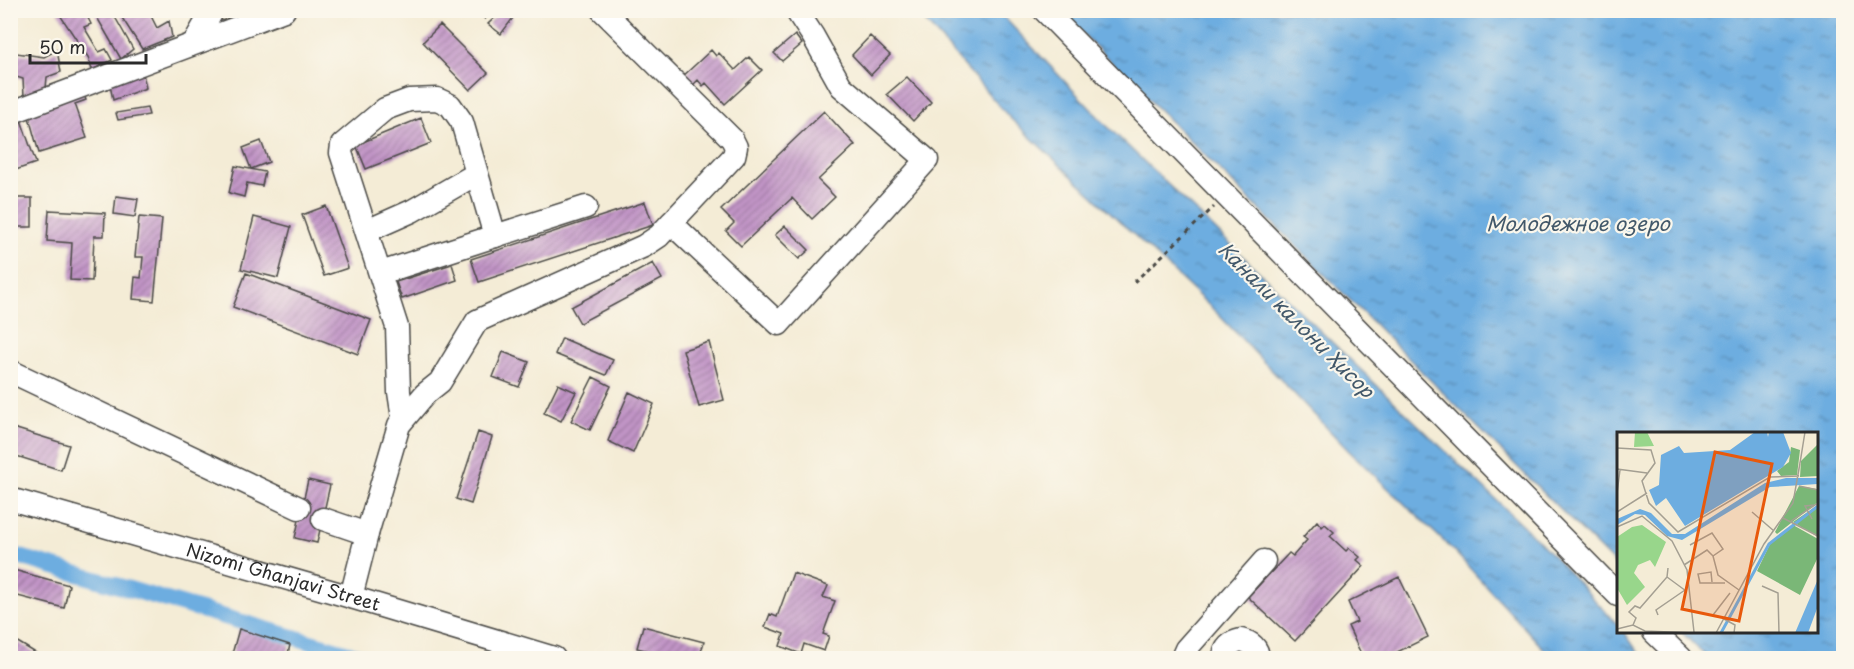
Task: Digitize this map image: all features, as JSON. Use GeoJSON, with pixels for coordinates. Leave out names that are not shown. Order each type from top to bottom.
{"type":"FeatureCollection","features":[{"type":"Feature","properties":{"kind":"street"},"geometry":{"type":"LineString","coordinates":[[194,43],[213,10]]}},
{"type":"Feature","properties":{"kind":"street"},"geometry":{"type":"LineString","coordinates":[[10,113],[284,10]]}},
{"type":"Feature","properties":{"kind":"street"},"geometry":{"type":"LineString","coordinates":[[351,597],[394,436],[403,418],[425,394],[440,382],[477,321],[644,246],[659,236],[734,156],[734,143],[702,108],[602,10]]}},
{"type":"Feature","properties":{"kind":"street"},"geometry":{"type":"LineString","coordinates":[[671,223],[779,324],[927,160],[841,86],[796,10]]}},
{"type":"Feature","properties":{"kind":"street"},"geometry":{"type":"LineString","coordinates":[[1044,10],[1617,594]]}},
{"type":"Feature","properties":{"kind":"street"},"geometry":{"type":"LineString","coordinates":[[403,418],[399,392],[397,327],[341,153],[342,145],[385,109],[409,100],[437,99],[450,105],[462,122],[495,236]]}},
{"type":"Feature","properties":{"kind":"street"},"geometry":{"type":"LineString","coordinates":[[367,231],[412,211],[476,174]]}},
{"type":"Feature","properties":{"kind":"street"},"geometry":{"type":"LineString","coordinates":[[381,273],[586,207]]}},
{"type":"Feature","properties":{"kind":"street"},"geometry":{"type":"LineString","coordinates":[[10,371],[299,508]]}},
{"type":"Feature","properties":{"kind":"street","name":"Nizomi Ghanjavi Street"},"geometry":{"type":"LineString","coordinates":[[10,499],[554,658]]}},
{"type":"Feature","properties":{"kind":"street"},"geometry":{"type":"LineString","coordinates":[[322,519],[367,534]]}},
{"type":"Feature","properties":{"kind":"street"},"geometry":{"type":"LineString","coordinates":[[1182,658],[1186,649],[1264,561]]}},
{"type":"Feature","properties":{"kind":"street"},"geometry":{"type":"LineString","coordinates":[[1655,633],[1681,658]]}},
{"type":"Feature","properties":{"kind":"street"},"geometry":{"type":"LineString","coordinates":[[1198,636],[1224,656],[1230,645],[1241,640],[1252,644],[1258,658]]}},
{"type":"Feature","properties":{"kind":"path"},"geometry":{"type":"LineString","coordinates":[[1134,282],[1205,216]]}},
{"type":"Feature","properties":{"kind":"water","name":"Канали калони Ҳисор"},"geometry":{"type":"Polygon","coordinates":[[[916,11],[998,11],[1107,126],[1541,543],[1617,624],[1617,633],[1625,633],[1642,658],[1552,658],[1454,551],[1349,451],[1216,312],[1009,117],[916,11]]]}},
{"type":"Feature","properties":{"kind":"water","name":"Молодежное озеро"},"geometry":{"type":"Polygon","coordinates":[[[1060,11],[1843,11],[1843,658],[1708,658],[1682,633],[1818,633],[1818,432],[1617,432],[1617,566],[1060,11]]]}},
{"type":"Feature","properties":{"kind":"building"},"geometry":{"type":"Polygon","coordinates":[[[61,10],[94,10],[87,16],[91,24],[84,27],[99,52],[106,49],[112,60],[92,70],[88,57],[58,12],[61,10]]]}},
{"type":"Feature","properties":{"kind":"building"},"geometry":{"type":"Polygon","coordinates":[[[100,10],[111,10],[133,49],[121,59],[95,14],[100,10]]]}},
{"type":"Feature","properties":{"kind":"building"},"geometry":{"type":"Polygon","coordinates":[[[117,10],[148,10],[157,28],[169,21],[172,37],[142,49],[117,10]]]}},
{"type":"Feature","properties":{"kind":"building"},"geometry":{"type":"Polygon","coordinates":[[[476,10],[492,10],[485,19],[476,10]]]}},
{"type":"Feature","properties":{"kind":"building"},"geometry":{"type":"Polygon","coordinates":[[[503,10],[513,18],[501,34],[488,24],[503,10]]]}},
{"type":"Feature","properties":{"kind":"building"},"geometry":{"type":"Polygon","coordinates":[[[440,25],[488,73],[470,90],[423,42],[440,25]]]}},
{"type":"Feature","properties":{"kind":"building"},"geometry":{"type":"Polygon","coordinates":[[[795,35],[802,44],[782,61],[774,53],[795,35]]]}},
{"type":"Feature","properties":{"kind":"building"},"geometry":{"type":"Polygon","coordinates":[[[870,36],[890,55],[871,75],[852,55],[870,36]]]}},
{"type":"Feature","properties":{"kind":"building"},"geometry":{"type":"Polygon","coordinates":[[[57,50],[61,72],[47,77],[46,88],[24,96],[23,79],[10,75],[10,52],[44,57],[57,50]]]}},
{"type":"Feature","properties":{"kind":"building"},"geometry":{"type":"Polygon","coordinates":[[[711,50],[716,56],[719,53],[735,70],[749,57],[762,70],[725,104],[706,83],[703,86],[698,80],[689,89],[680,79],[711,50]]]}},
{"type":"Feature","properties":{"kind":"building"},"geometry":{"type":"Polygon","coordinates":[[[142,68],[146,88],[113,100],[109,80],[142,68]]]}},
{"type":"Feature","properties":{"kind":"building"},"geometry":{"type":"Polygon","coordinates":[[[907,77],[931,102],[913,121],[887,94],[907,77]]]}},
{"type":"Feature","properties":{"kind":"building"},"geometry":{"type":"Polygon","coordinates":[[[82,89],[86,100],[75,104],[87,138],[39,153],[27,110],[82,89]]]}},
{"type":"Feature","properties":{"kind":"building"},"geometry":{"type":"Polygon","coordinates":[[[147,108],[149,115],[118,120],[116,113],[147,108]]]}},
{"type":"Feature","properties":{"kind":"building"},"geometry":{"type":"Polygon","coordinates":[[[824,111],[855,145],[818,180],[835,197],[812,219],[792,198],[741,246],[726,231],[734,223],[721,210],[824,111]]]}},
{"type":"Feature","properties":{"kind":"building"},"geometry":{"type":"Polygon","coordinates":[[[20,117],[36,163],[10,172],[10,120],[20,117]]]}},
{"type":"Feature","properties":{"kind":"building"},"geometry":{"type":"Polygon","coordinates":[[[421,118],[431,143],[366,169],[356,145],[421,118]]]}},
{"type":"Feature","properties":{"kind":"building"},"geometry":{"type":"Polygon","coordinates":[[[261,141],[269,162],[251,169],[243,148],[261,141]]]}},
{"type":"Feature","properties":{"kind":"building"},"geometry":{"type":"Polygon","coordinates":[[[235,166],[265,172],[262,186],[247,183],[244,197],[229,193],[235,166]]]}},
{"type":"Feature","properties":{"kind":"building"},"geometry":{"type":"Polygon","coordinates":[[[116,196],[138,199],[135,217],[114,214],[116,196]]]}},
{"type":"Feature","properties":{"kind":"building"},"geometry":{"type":"Polygon","coordinates":[[[10,198],[32,198],[32,227],[10,227],[10,198]]]}},
{"type":"Feature","properties":{"kind":"building"},"geometry":{"type":"Polygon","coordinates":[[[645,202],[653,225],[479,282],[471,259],[645,202]]]}},
{"type":"Feature","properties":{"kind":"building"},"geometry":{"type":"Polygon","coordinates":[[[326,206],[348,268],[324,276],[302,215],[326,206]]]}},
{"type":"Feature","properties":{"kind":"building"},"geometry":{"type":"Polygon","coordinates":[[[49,210],[105,213],[104,236],[94,236],[92,281],[70,280],[72,243],[47,241],[49,210]]]}},
{"type":"Feature","properties":{"kind":"building"},"geometry":{"type":"Polygon","coordinates":[[[139,217],[162,219],[154,301],[133,299],[135,277],[141,278],[143,257],[135,257],[139,217]]]}},
{"type":"Feature","properties":{"kind":"building"},"geometry":{"type":"Polygon","coordinates":[[[254,217],[291,227],[278,278],[241,269],[254,217]]]}},
{"type":"Feature","properties":{"kind":"building"},"geometry":{"type":"Polygon","coordinates":[[[785,226],[809,250],[799,259],[775,235],[785,226]]]}},
{"type":"Feature","properties":{"kind":"building"},"geometry":{"type":"Polygon","coordinates":[[[653,263],[662,279],[580,323],[571,307],[653,263]]]}},
{"type":"Feature","properties":{"kind":"building"},"geometry":{"type":"Polygon","coordinates":[[[452,264],[457,280],[402,299],[396,282],[452,264]]]}},
{"type":"Feature","properties":{"kind":"building"},"geometry":{"type":"Polygon","coordinates":[[[246,273],[371,320],[358,354],[233,307],[246,273]]]}},
{"type":"Feature","properties":{"kind":"building"},"geometry":{"type":"Polygon","coordinates":[[[562,338],[613,360],[606,375],[555,354],[562,338]]]}},
{"type":"Feature","properties":{"kind":"building"},"geometry":{"type":"Polygon","coordinates":[[[709,342],[724,400],[699,407],[683,350],[709,342]]]}},
{"type":"Feature","properties":{"kind":"building"},"geometry":{"type":"Polygon","coordinates":[[[503,352],[529,362],[519,387],[493,377],[503,352]]]}},
{"type":"Feature","properties":{"kind":"building"},"geometry":{"type":"Polygon","coordinates":[[[593,377],[611,386],[590,430],[571,421],[593,377]]]}},
{"type":"Feature","properties":{"kind":"building"},"geometry":{"type":"Polygon","coordinates":[[[558,384],[576,392],[561,421],[544,413],[558,384]]]}},
{"type":"Feature","properties":{"kind":"building"},"geometry":{"type":"Polygon","coordinates":[[[629,392],[654,404],[633,453],[608,441],[629,392]]]}},
{"type":"Feature","properties":{"kind":"building"},"geometry":{"type":"Polygon","coordinates":[[[10,427],[69,445],[61,470],[10,454],[10,427]]]}},
{"type":"Feature","properties":{"kind":"building"},"geometry":{"type":"Polygon","coordinates":[[[478,432],[492,437],[471,504],[456,499],[478,432]]]}},
{"type":"Feature","properties":{"kind":"building"},"geometry":{"type":"Polygon","coordinates":[[[308,480],[330,485],[317,543],[295,538],[308,480]]]}},
{"type":"Feature","properties":{"kind":"building"},"geometry":{"type":"Polygon","coordinates":[[[1317,521],[1322,527],[1325,524],[1334,532],[1330,536],[1346,551],[1349,548],[1360,557],[1357,560],[1364,566],[1295,641],[1248,597],[1289,553],[1293,556],[1307,540],[1303,537],[1317,521]]]}},
{"type":"Feature","properties":{"kind":"building"},"geometry":{"type":"Polygon","coordinates":[[[10,569],[69,585],[64,608],[10,594],[10,569]]]}},
{"type":"Feature","properties":{"kind":"building"},"geometry":{"type":"Polygon","coordinates":[[[793,573],[828,586],[823,597],[835,601],[823,634],[829,636],[824,651],[804,644],[801,654],[780,646],[784,634],[765,627],[770,614],[777,617],[793,573]]]}},
{"type":"Feature","properties":{"kind":"building"},"geometry":{"type":"Polygon","coordinates":[[[1399,577],[1428,637],[1385,658],[1363,658],[1348,626],[1357,622],[1348,602],[1399,577]]]}},
{"type":"Feature","properties":{"kind":"building"},"geometry":{"type":"Polygon","coordinates":[[[643,626],[704,642],[699,658],[676,658],[637,648],[643,626]]]}},
{"type":"Feature","properties":{"kind":"building"},"geometry":{"type":"Polygon","coordinates":[[[239,629],[290,645],[287,658],[244,658],[232,654],[239,629]]]}},
{"type":"Feature","properties":{"kind":"building"},"geometry":{"type":"Polygon","coordinates":[[[16,641],[44,658],[10,658],[10,650],[16,641]]]}},
{"type":"Feature","properties":{"kind":"waterway"},"geometry":{"type":"LineString","coordinates":[[10,554],[365,658]]}}]}
